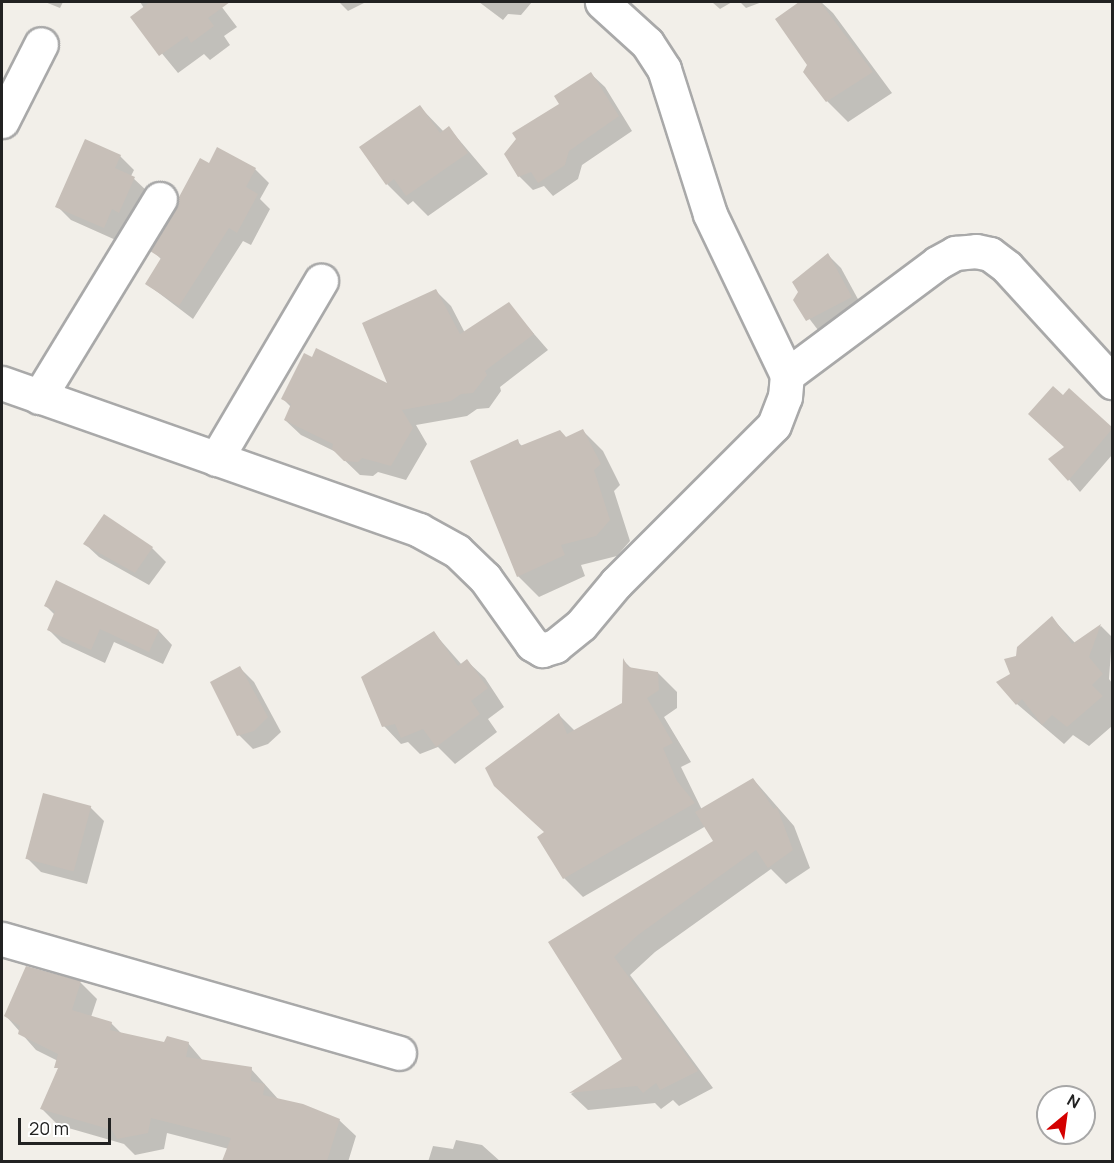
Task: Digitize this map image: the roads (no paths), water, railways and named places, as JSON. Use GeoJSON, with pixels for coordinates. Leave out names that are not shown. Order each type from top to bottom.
{"type":"FeatureCollection","features":[{"type":"Feature","properties":{"kind":"street"},"geometry":{"type":"LineString","coordinates":[[2,383],[418,530],[458,551],[485,578],[532,644],[542,650],[555,646],[581,625],[616,583],[774,424],[785,397],[787,375],[710,214],[664,69],[647,43],[602,2]]}},
{"type":"Feature","properties":{"kind":"street"},"geometry":{"type":"LineString","coordinates":[[2,121],[41,44]]}},
{"type":"Feature","properties":{"kind":"street"},"geometry":{"type":"LineString","coordinates":[[39,397],[160,199]]}},
{"type":"Feature","properties":{"kind":"street"},"geometry":{"type":"LineString","coordinates":[[787,375],[937,263],[955,253],[976,251],[990,254],[1007,267],[1113,382]]}},
{"type":"Feature","properties":{"kind":"street"},"geometry":{"type":"LineString","coordinates":[[216,459],[321,281]]}},
{"type":"Feature","properties":{"kind":"street"},"geometry":{"type":"LineString","coordinates":[[2,939],[399,1053]]}}]}
